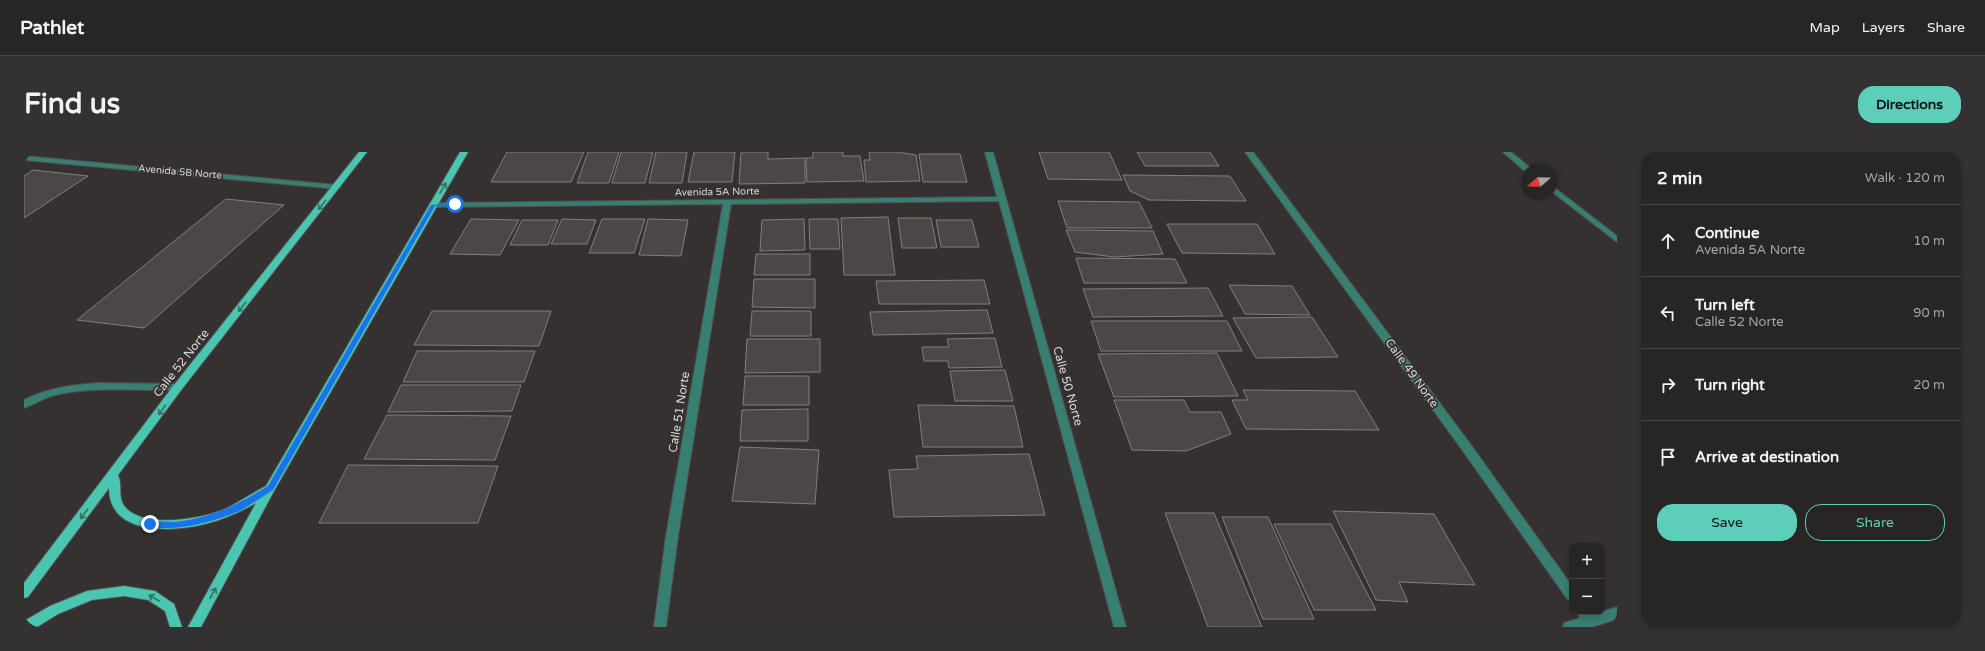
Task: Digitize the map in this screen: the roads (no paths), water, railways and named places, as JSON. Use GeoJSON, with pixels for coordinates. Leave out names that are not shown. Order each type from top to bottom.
{"type":"FeatureCollection","features":[{"type":"Feature","properties":{"kind":"main road","name":"Calle 52 Norte"},"geometry":{"type":"LineString","coordinates":[[24,593],[114,475],[178,387],[337,187],[363,152]]}},
{"type":"Feature","properties":{"kind":"main road"},"geometry":{"type":"LineString","coordinates":[[194,627],[270,488],[464,152]]}},
{"type":"Feature","properties":{"kind":"main road"},"geometry":{"type":"LineString","coordinates":[[114,475],[112,497],[125,514],[150,524],[165,526],[182,525],[220,516],[238,508],[270,488]]}},
{"type":"Feature","properties":{"kind":"main road"},"geometry":{"type":"LineString","coordinates":[[26,627],[54,610],[91,595],[124,590],[151,595],[170,608],[176,627]]}},
{"type":"Feature","properties":{"kind":"street","name":"Calle 50 Norte"},"geometry":{"type":"LineString","coordinates":[[989,152],[1094,526],[1120,627]]}},
{"type":"Feature","properties":{"kind":"street","name":"Calle 49 Norte"},"geometry":{"type":"LineString","coordinates":[[1249,152],[1462,442],[1569,592]]}},
{"type":"Feature","properties":{"kind":"street"},"geometry":{"type":"LineString","coordinates":[[1507,152],[1522,164]]}},
{"type":"Feature","properties":{"kind":"street","name":"Avenida 5B Norte"},"geometry":{"type":"LineString","coordinates":[[24,158],[337,187]]}},
{"type":"Feature","properties":{"kind":"street"},"geometry":{"type":"LineString","coordinates":[[1557,192],[1617,240]]}},
{"type":"Feature","properties":{"kind":"street","name":"Avenida 5A Norte"},"geometry":{"type":"LineString","coordinates":[[433,205],[1001,199]]}},
{"type":"Feature","properties":{"kind":"street","name":"Calle 51 Norte"},"geometry":{"type":"LineString","coordinates":[[660,627],[672,536],[727,202]]}},
{"type":"Feature","properties":{"kind":"street"},"geometry":{"type":"LineString","coordinates":[[24,404],[33,397],[74,388],[178,387]]}},
{"type":"Feature","properties":{"kind":"street"},"geometry":{"type":"LineString","coordinates":[[1569,627],[1587,617],[1617,613]]}}]}
